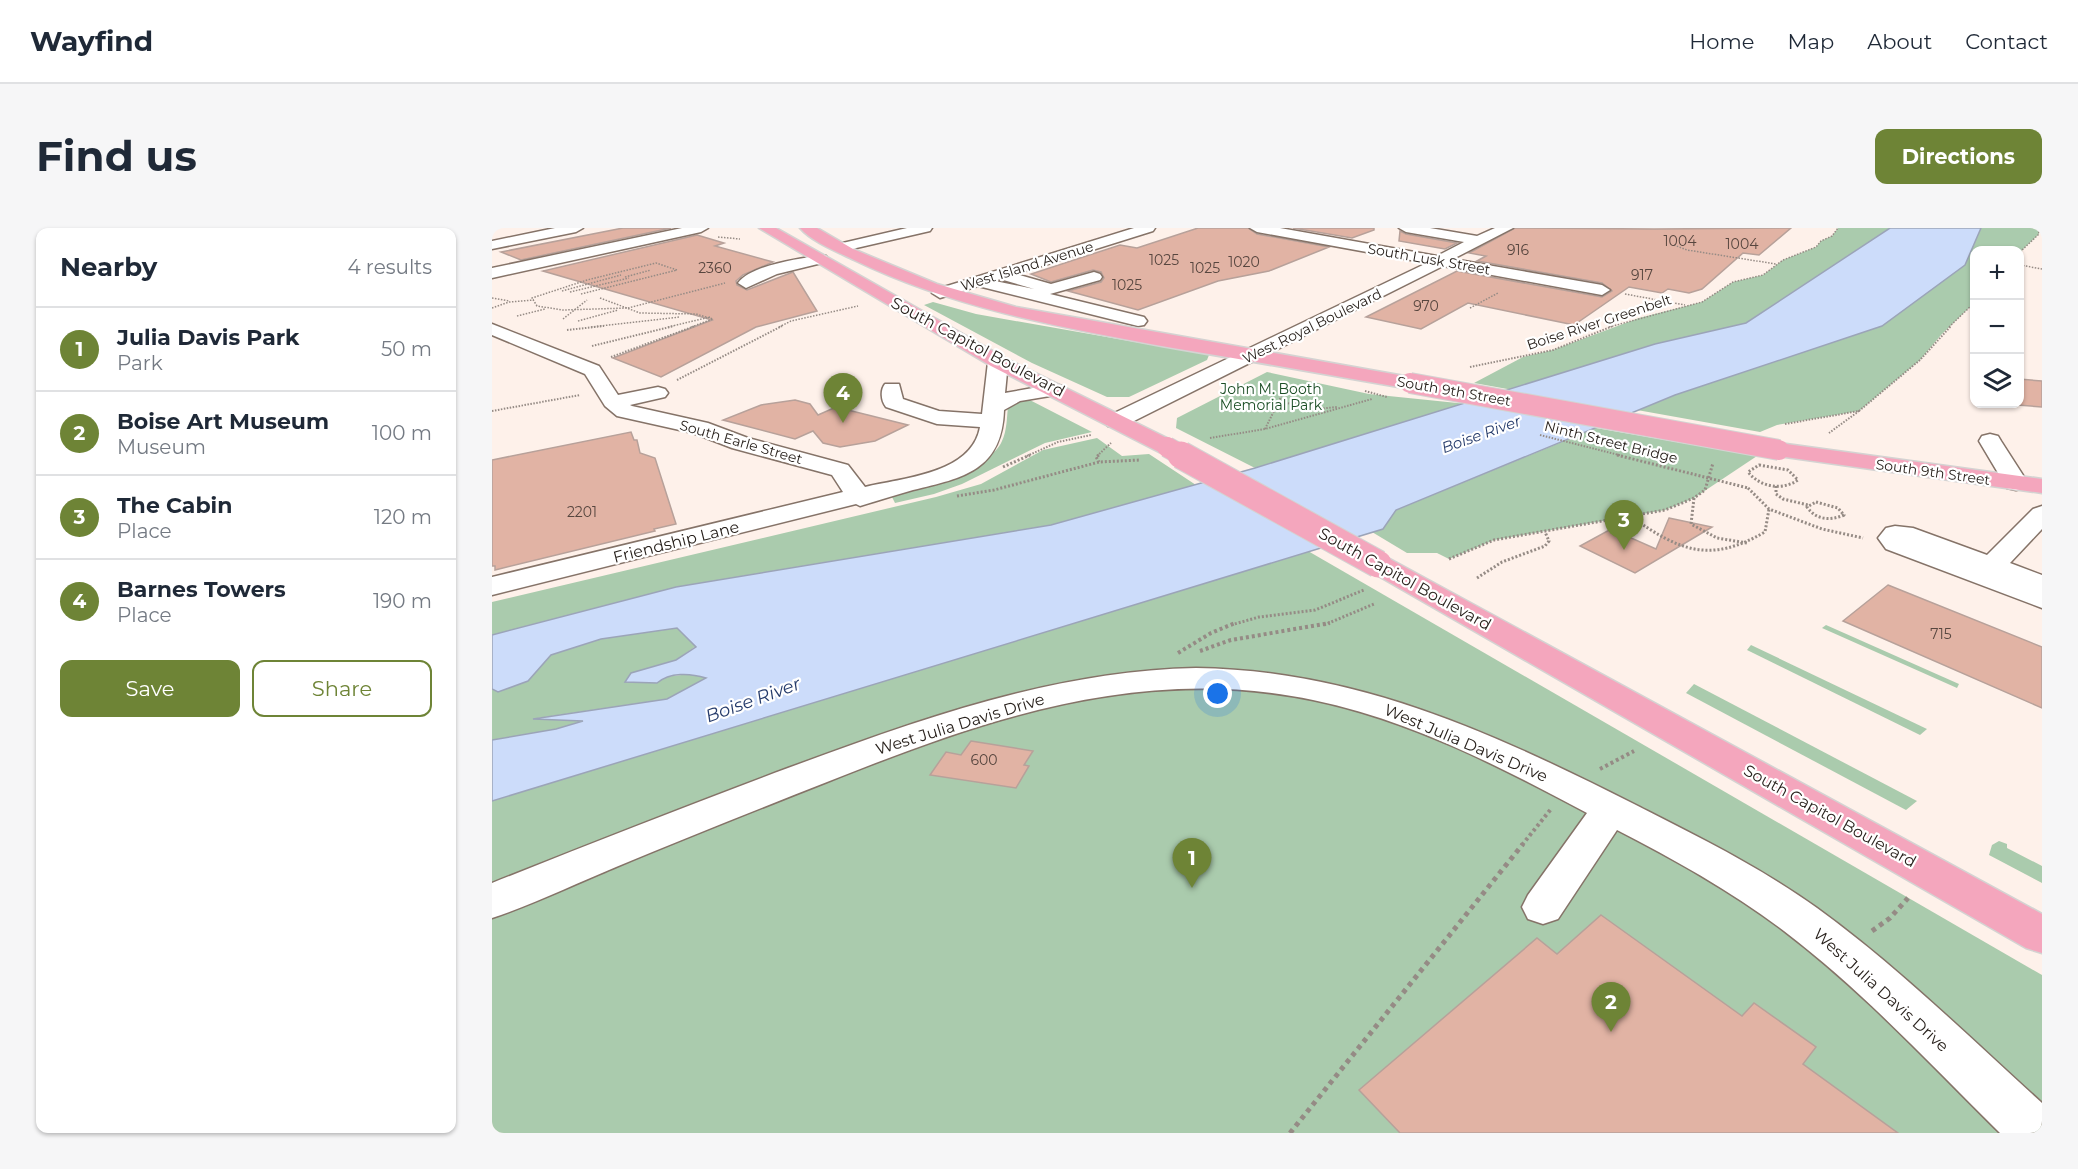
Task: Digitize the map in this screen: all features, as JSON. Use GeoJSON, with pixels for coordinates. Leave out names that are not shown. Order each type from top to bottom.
{"type":"FeatureCollection","features":[{"type":"Feature","properties":{"kind":"main road","name":"South Capitol Boulevard"},"geometry":{"type":"LineString","coordinates":[[766,228],[998,362],[1055,390],[1108,427],[1378,564],[2042,935]]}},
{"type":"Feature","properties":{"kind":"main road","name":"South Capitol Boulevard"},"geometry":{"type":"LineString","coordinates":[[807,228],[839,248],[940,293]]}},
{"type":"Feature","properties":{"kind":"main road","name":"South 9th Street"},"geometry":{"type":"LineString","coordinates":[[940,293],[1011,312],[1403,387],[1779,450],[2034,488]]}},
{"type":"Feature","properties":{"kind":"street"},"geometry":{"type":"LineString","coordinates":[[492,245],[576,228]]}},
{"type":"Feature","properties":{"kind":"street"},"geometry":{"type":"LineString","coordinates":[[672,234],[690,228]]}},
{"type":"Feature","properties":{"kind":"street"},"geometry":{"type":"LineString","coordinates":[[492,273],[701,228]]}},
{"type":"Feature","properties":{"kind":"street"},"geometry":{"type":"LineString","coordinates":[[839,248],[882,233],[925,228]]}},
{"type":"Feature","properties":{"kind":"street","name":"West Island Avenue"},"geometry":{"type":"LineString","coordinates":[[940,293],[1148,228]]}},
{"type":"Feature","properties":{"kind":"street","name":"South Lusk Street"},"geometry":{"type":"LineString","coordinates":[[1257,228],[1602,290]]}},
{"type":"Feature","properties":{"kind":"street"},"geometry":{"type":"LineString","coordinates":[[1406,228],[1480,241]]}},
{"type":"Feature","properties":{"kind":"street","name":"West Royal Boulevard"},"geometry":{"type":"LineString","coordinates":[[1108,427],[1506,228]]}},
{"type":"Feature","properties":{"kind":"street"},"geometry":{"type":"LineString","coordinates":[[747,282],[772,270],[821,259]]}},
{"type":"Feature","properties":{"kind":"street"},"geometry":{"type":"LineString","coordinates":[[998,274],[1051,290]]}},
{"type":"Feature","properties":{"kind":"street"},"geometry":{"type":"LineString","coordinates":[[1032,296],[1094,277]]}},
{"type":"Feature","properties":{"kind":"street"},"geometry":{"type":"LineString","coordinates":[[977,281],[1138,321]]}},
{"type":"Feature","properties":{"kind":"street"},"geometry":{"type":"LineString","coordinates":[[492,329],[592,370],[612,402],[663,389]]}},
{"type":"Feature","properties":{"kind":"street","name":"Friendship Lane"},"geometry":{"type":"LineString","coordinates":[[492,586],[860,498],[949,474],[964,466],[989,444],[998,362]]}},
{"type":"Feature","properties":{"kind":"street"},"geometry":{"type":"LineString","coordinates":[[892,388],[893,403],[938,417],[993,415],[1015,396],[1055,390]]}},
{"type":"Feature","properties":{"kind":"street","name":"South Earle Street"},"geometry":{"type":"LineString","coordinates":[[612,402],[625,411],[699,428],[740,443],[840,470],[860,498]]}},
{"type":"Feature","properties":{"kind":"street"},"geometry":{"type":"LineString","coordinates":[[1990,441],[2034,488]]}},
{"type":"Feature","properties":{"kind":"street"},"geometry":{"type":"LineString","coordinates":[[1992,566],[2042,514]]}},
{"type":"Feature","properties":{"kind":"street"},"geometry":{"type":"LineString","coordinates":[[2042,585],[1904,534],[1895,534],[1891,538],[1896,543],[2042,599]]}},
{"type":"Feature","properties":{"kind":"street","name":"West Julia Davis Drive"},"geometry":{"type":"LineString","coordinates":[[492,901],[853,758],[981,714],[1079,689],[1154,681],[1267,682],[1337,695],[1392,711],[1455,735],[1561,796],[1611,809],[1727,869],[1799,918],[1842,952],[2037,1133]]}},
{"type":"Feature","properties":{"kind":"street"},"geometry":{"type":"LineString","coordinates":[[1543,907],[1611,809]]}},
{"type":"Feature","properties":{"kind":"path","name":"Boise River Greenbelt"},"geometry":{"type":"LineString","coordinates":[[1464,369],[1487,362],[1553,350],[1612,326],[1702,302],[1733,282],[1763,275],[1776,264],[1816,247],[1837,228]]}},
{"type":"Feature","properties":{"kind":"path"},"geometry":{"type":"LineString","coordinates":[[2024,248],[2039,234],[2038,228]]}},
{"type":"Feature","properties":{"kind":"path"},"geometry":{"type":"LineString","coordinates":[[1674,245],[1687,250],[1776,264]]}},
{"type":"Feature","properties":{"kind":"path"},"geometry":{"type":"LineString","coordinates":[[545,309],[537,306],[532,298],[556,290],[572,285],[656,263],[677,270],[582,294],[556,290]]}},
{"type":"Feature","properties":{"kind":"path"},"geometry":{"type":"LineString","coordinates":[[2024,266],[2042,269]]}},
{"type":"Feature","properties":{"kind":"path"},"geometry":{"type":"LineString","coordinates":[[640,267],[661,274]]}},
{"type":"Feature","properties":{"kind":"path"},"geometry":{"type":"LineString","coordinates":[[625,277],[651,270]]}},
{"type":"Feature","properties":{"kind":"path"},"geometry":{"type":"LineString","coordinates":[[615,273],[635,280]]}},
{"type":"Feature","properties":{"kind":"path"},"geometry":{"type":"LineString","coordinates":[[562,291],[621,275]]}},
{"type":"Feature","properties":{"kind":"path"},"geometry":{"type":"LineString","coordinates":[[570,292],[628,278]]}},
{"type":"Feature","properties":{"kind":"path"},"geometry":{"type":"LineString","coordinates":[[578,321],[721,283],[747,282]]}},
{"type":"Feature","properties":{"kind":"path"},"geometry":{"type":"LineString","coordinates":[[572,285],[578,286]]}},
{"type":"Feature","properties":{"kind":"path"},"geometry":{"type":"LineString","coordinates":[[597,292],[600,289]]}},
{"type":"Feature","properties":{"kind":"path"},"geometry":{"type":"LineString","coordinates":[[1602,290],[1686,305]]}},
{"type":"Feature","properties":{"kind":"path"},"geometry":{"type":"LineString","coordinates":[[1470,308],[1501,291]]}},
{"type":"Feature","properties":{"kind":"path"},"geometry":{"type":"LineString","coordinates":[[492,298],[509,302]]}},
{"type":"Feature","properties":{"kind":"path"},"geometry":{"type":"LineString","coordinates":[[600,298],[650,314],[704,314],[711,317]]}},
{"type":"Feature","properties":{"kind":"path"},"geometry":{"type":"LineString","coordinates":[[492,308],[509,302],[534,300]]}},
{"type":"Feature","properties":{"kind":"path"},"geometry":{"type":"LineString","coordinates":[[563,319],[587,300]]}},
{"type":"Feature","properties":{"kind":"path"},"geometry":{"type":"LineString","coordinates":[[663,389],[784,324],[861,305]]}},
{"type":"Feature","properties":{"kind":"path"},"geometry":{"type":"LineString","coordinates":[[1825,436],[1920,360],[1941,335],[1970,307]]}},
{"type":"Feature","properties":{"kind":"path"},"geometry":{"type":"LineString","coordinates":[[517,316],[545,309],[627,308]]}},
{"type":"Feature","properties":{"kind":"path"},"geometry":{"type":"LineString","coordinates":[[567,330],[704,314]]}},
{"type":"Feature","properties":{"kind":"path"},"geometry":{"type":"LineString","coordinates":[[589,347],[711,317]]}},
{"type":"Feature","properties":{"kind":"path"},"geometry":{"type":"LineString","coordinates":[[601,361],[713,319],[711,317]]}},
{"type":"Feature","properties":{"kind":"path"},"geometry":{"type":"LineString","coordinates":[[1265,429],[1267,419],[1282,402],[1284,391],[1299,383]]}},
{"type":"Feature","properties":{"kind":"path"},"geometry":{"type":"LineString","coordinates":[[1202,439],[1265,429],[1350,406],[1403,387]]}},
{"type":"Feature","properties":{"kind":"path"},"geometry":{"type":"LineString","coordinates":[[1358,390],[1388,397]]}},
{"type":"Feature","properties":{"kind":"path"},"geometry":{"type":"LineString","coordinates":[[492,411],[587,394]]}},
{"type":"Feature","properties":{"kind":"path"},"geometry":{"type":"LineString","coordinates":[[1282,402],[1317,410],[1350,406]]}},
{"type":"Feature","properties":{"kind":"path"},"geometry":{"type":"LineString","coordinates":[[1777,425],[1859,411]]}},
{"type":"Feature","properties":{"kind":"path"},"geometry":{"type":"LineString","coordinates":[[995,471],[1024,455],[1108,427]]}},
{"type":"Feature","properties":{"kind":"path","name":"Ninth Street Bridge"},"geometry":{"type":"LineString","coordinates":[[1539,435],[1748,488],[1769,509]]}},
{"type":"Feature","properties":{"kind":"path"},"geometry":{"type":"LineString","coordinates":[[1099,462],[1096,457],[1103,450]]}},
{"type":"Feature","properties":{"kind":"path"},"geometry":{"type":"LineString","coordinates":[[954,496],[994,490],[1099,462],[1121,463],[1158,453]]}},
{"type":"Feature","properties":{"kind":"path"},"geometry":{"type":"LineString","coordinates":[[1449,559],[1470,548],[1494,540],[1665,510],[1694,498],[1706,490],[1714,462]]}},
{"type":"Feature","properties":{"kind":"path"},"geometry":{"type":"LineString","coordinates":[[1776,486],[1776,494],[1783,499],[1808,505],[1827,504],[1844,513],[1842,517],[1832,519],[1814,515],[1807,509],[1808,505]]}},
{"type":"Feature","properties":{"kind":"path"},"geometry":{"type":"LineString","coordinates":[[1694,498],[1691,524],[1717,538],[1748,543]]}},
{"type":"Feature","properties":{"kind":"path"},"geometry":{"type":"LineString","coordinates":[[1630,516],[1677,547],[1700,551],[1728,551],[1748,543],[1765,532],[1769,509],[1821,529],[1896,543]]}},
{"type":"Feature","properties":{"kind":"path"},"geometry":{"type":"LineString","coordinates":[[1821,529],[1832,519]]}},
{"type":"Feature","properties":{"kind":"path"},"geometry":{"type":"LineString","coordinates":[[1477,578],[1502,562],[1545,546],[1548,541],[1545,532]]}},
{"type":"Feature","properties":{"kind":"path"},"geometry":{"type":"LineString","coordinates":[[1171,658],[1196,640],[1228,626],[1272,614],[1309,612],[1337,604],[1354,595]]}},
{"type":"Feature","properties":{"kind":"path"},"geometry":{"type":"LineString","coordinates":[[1290,1133],[1561,796]]}},
{"type":"Feature","properties":{"kind":"path"},"geometry":{"type":"LineString","coordinates":[[1842,952],[1890,918],[1931,873]]}},
{"type":"Feature","properties":{"kind":"green space"},"geometry":{"type":"Polygon","coordinates":[[[1838,228],[1890,228],[1746,323],[1655,344],[1513,390],[1474,383],[1523,357],[1553,350],[1639,318],[1702,302],[1733,282],[1763,275],[1783,260],[1816,247],[1821,241],[1832,236],[1838,228]]]}},
{"type":"Feature","properties":{"kind":"green space"},"geometry":{"type":"Polygon","coordinates":[[[1981,228],[2038,228],[2039,234],[2024,248],[2024,246],[1970,246],[1970,307],[1941,335],[1920,360],[1859,411],[1777,425],[1760,432],[1637,410],[1675,395],[1974,241],[1981,228]]]}},
{"type":"Feature","properties":{"kind":"green space"},"geometry":{"type":"Polygon","coordinates":[[[933,302],[976,314],[1209,355],[1207,360],[1129,397],[1107,397],[1032,363],[924,305],[933,302]]]}},
{"type":"Feature","properties":{"kind":"green space","name":"John M. Booth Memorial Park"},"geometry":{"type":"Polygon","coordinates":[[[1267,372],[1369,394],[1467,404],[1255,468],[1176,428],[1177,418],[1267,372]]]}},
{"type":"Feature","properties":{"kind":"green space"},"geometry":{"type":"Polygon","coordinates":[[[1022,396],[1092,432],[1045,443],[962,484],[934,494],[895,503],[891,495],[953,475],[984,460],[995,451],[1005,433],[1008,405],[1022,396]]]}},
{"type":"Feature","properties":{"kind":"green space"},"geometry":{"type":"Polygon","coordinates":[[[1596,428],[1757,456],[1694,498],[1665,510],[1494,540],[1449,559],[1437,553],[1407,553],[1372,532],[1383,529],[1396,510],[1596,428]]]}},
{"type":"Feature","properties":{"kind":"green space"},"geometry":{"type":"Polygon","coordinates":[[[1097,438],[1122,456],[1149,454],[1196,485],[1051,525],[676,587],[492,635],[492,602],[936,497],[981,484],[1043,450],[1097,438]]]}},
{"type":"Feature","properties":{"kind":"green space"},"geometry":{"type":"Polygon","coordinates":[[[1308,551],[2042,975],[2042,1133],[492,1133],[492,801],[1308,551]]]}},
{"type":"Feature","properties":{"kind":"green space"},"geometry":{"type":"Polygon","coordinates":[[[1826,625],[1959,684],[1957,688],[1822,628],[1826,625]]]}},
{"type":"Feature","properties":{"kind":"green space"},"geometry":{"type":"Polygon","coordinates":[[[677,628],[696,646],[676,660],[631,673],[664,677],[690,674],[707,678],[667,699],[538,718],[586,720],[556,729],[492,740],[492,689],[498,692],[528,681],[551,655],[601,639],[677,628]]]}},
{"type":"Feature","properties":{"kind":"green space"},"geometry":{"type":"Polygon","coordinates":[[[1751,645],[1927,729],[1920,735],[1747,650],[1751,645]]]}},
{"type":"Feature","properties":{"kind":"green space"},"geometry":{"type":"Polygon","coordinates":[[[1694,684],[1917,801],[1906,810],[1686,693],[1694,684]]]}},
{"type":"Feature","properties":{"kind":"green space"},"geometry":{"type":"Polygon","coordinates":[[[1999,841],[2007,844],[2007,848],[2042,866],[2042,883],[1989,855],[1992,845],[1999,841]]]}},
{"type":"Feature","properties":{"kind":"water","name":"Boise River"},"geometry":{"type":"Polygon","coordinates":[[[1890,228],[1981,228],[1973,246],[1970,246],[1970,253],[1965,265],[1882,326],[1675,395],[1396,510],[1383,529],[492,801],[492,740],[556,729],[583,721],[533,719],[667,699],[706,678],[680,674],[662,679],[657,683],[625,682],[631,673],[676,660],[696,647],[677,628],[601,639],[551,655],[528,681],[498,692],[492,689],[492,635],[676,587],[1051,525],[1255,468],[1655,344],[1746,323],[1890,228]]]}},
{"type":"Feature","properties":{"kind":"building"},"geometry":{"type":"Polygon","coordinates":[[[623,228],[671,228],[521,260],[501,252],[623,228]]]}},
{"type":"Feature","properties":{"kind":"building"},"geometry":{"type":"Polygon","coordinates":[[[1198,228],[1248,228],[1257,234],[1329,247],[1269,271],[1218,281],[1138,310],[1068,291],[1101,282],[1104,278],[1101,272],[1093,270],[1051,282],[1031,274],[1120,245],[1137,248],[1198,228]]]}},
{"type":"Feature","properties":{"kind":"building"},"geometry":{"type":"Polygon","coordinates":[[[1293,228],[1374,228],[1374,230],[1352,238],[1293,228]]]}},
{"type":"Feature","properties":{"kind":"building"},"geometry":{"type":"Polygon","coordinates":[[[1515,228],[1791,228],[1759,255],[1743,253],[1702,289],[1689,293],[1668,289],[1662,293],[1629,287],[1574,325],[1468,303],[1421,329],[1366,317],[1457,271],[1602,297],[1612,291],[1602,283],[1477,261],[1486,256],[1469,253],[1515,228]]]}},
{"type":"Feature","properties":{"kind":"building"},"geometry":{"type":"Polygon","coordinates":[[[1400,231],[1457,243],[1445,249],[1399,241],[1400,231]]]}},
{"type":"Feature","properties":{"kind":"building"},"geometry":{"type":"Polygon","coordinates":[[[697,235],[724,243],[715,246],[773,262],[743,275],[736,281],[737,285],[747,290],[793,272],[817,311],[756,327],[661,377],[613,358],[712,320],[543,271],[697,235]]]}},
{"type":"Feature","properties":{"kind":"building"},"geometry":{"type":"Polygon","coordinates":[[[2024,379],[2042,381],[2042,407],[2024,406],[2024,379]]]}},
{"type":"Feature","properties":{"kind":"building"},"geometry":{"type":"Polygon","coordinates":[[[795,400],[810,404],[818,415],[836,407],[908,425],[875,441],[840,447],[823,443],[813,431],[795,439],[723,420],[761,405],[795,400]]]}},
{"type":"Feature","properties":{"kind":"building"},"geometry":{"type":"Polygon","coordinates":[[[631,432],[634,440],[637,440],[640,453],[655,458],[676,524],[495,570],[495,566],[492,566],[492,460],[631,432]]]}},
{"type":"Feature","properties":{"kind":"building"},"geometry":{"type":"Polygon","coordinates":[[[1669,518],[1712,527],[1635,573],[1580,546],[1611,529],[1656,549],[1669,518]]]}},
{"type":"Feature","properties":{"kind":"building"},"geometry":{"type":"Polygon","coordinates":[[[1888,585],[2042,647],[2042,708],[1843,621],[1888,585]]]}},
{"type":"Feature","properties":{"kind":"building"},"geometry":{"type":"Polygon","coordinates":[[[971,741],[1033,751],[1024,765],[1029,766],[1016,788],[930,775],[946,752],[961,755],[971,741]]]}},
{"type":"Feature","properties":{"kind":"building"},"geometry":{"type":"Polygon","coordinates":[[[1601,915],[1742,1016],[1754,1003],[1816,1047],[1803,1064],[1898,1133],[1400,1133],[1359,1090],[1537,938],[1557,954],[1601,915]]]}},
{"type":"Feature","properties":{"kind":"place","name":"Barnes Towers"},"geometry":{"type":"Point","coordinates":[843,423]}},
{"type":"Feature","properties":{"kind":"place","name":"The Cabin"},"geometry":{"type":"Point","coordinates":[1624,550]}},
{"type":"Feature","properties":{"kind":"place","name":"Julia Davis Park"},"geometry":{"type":"Point","coordinates":[1192,888]}},
{"type":"Feature","properties":{"kind":"place","name":"Boise Art Museum"},"geometry":{"type":"Point","coordinates":[1611,1032]}}]}
